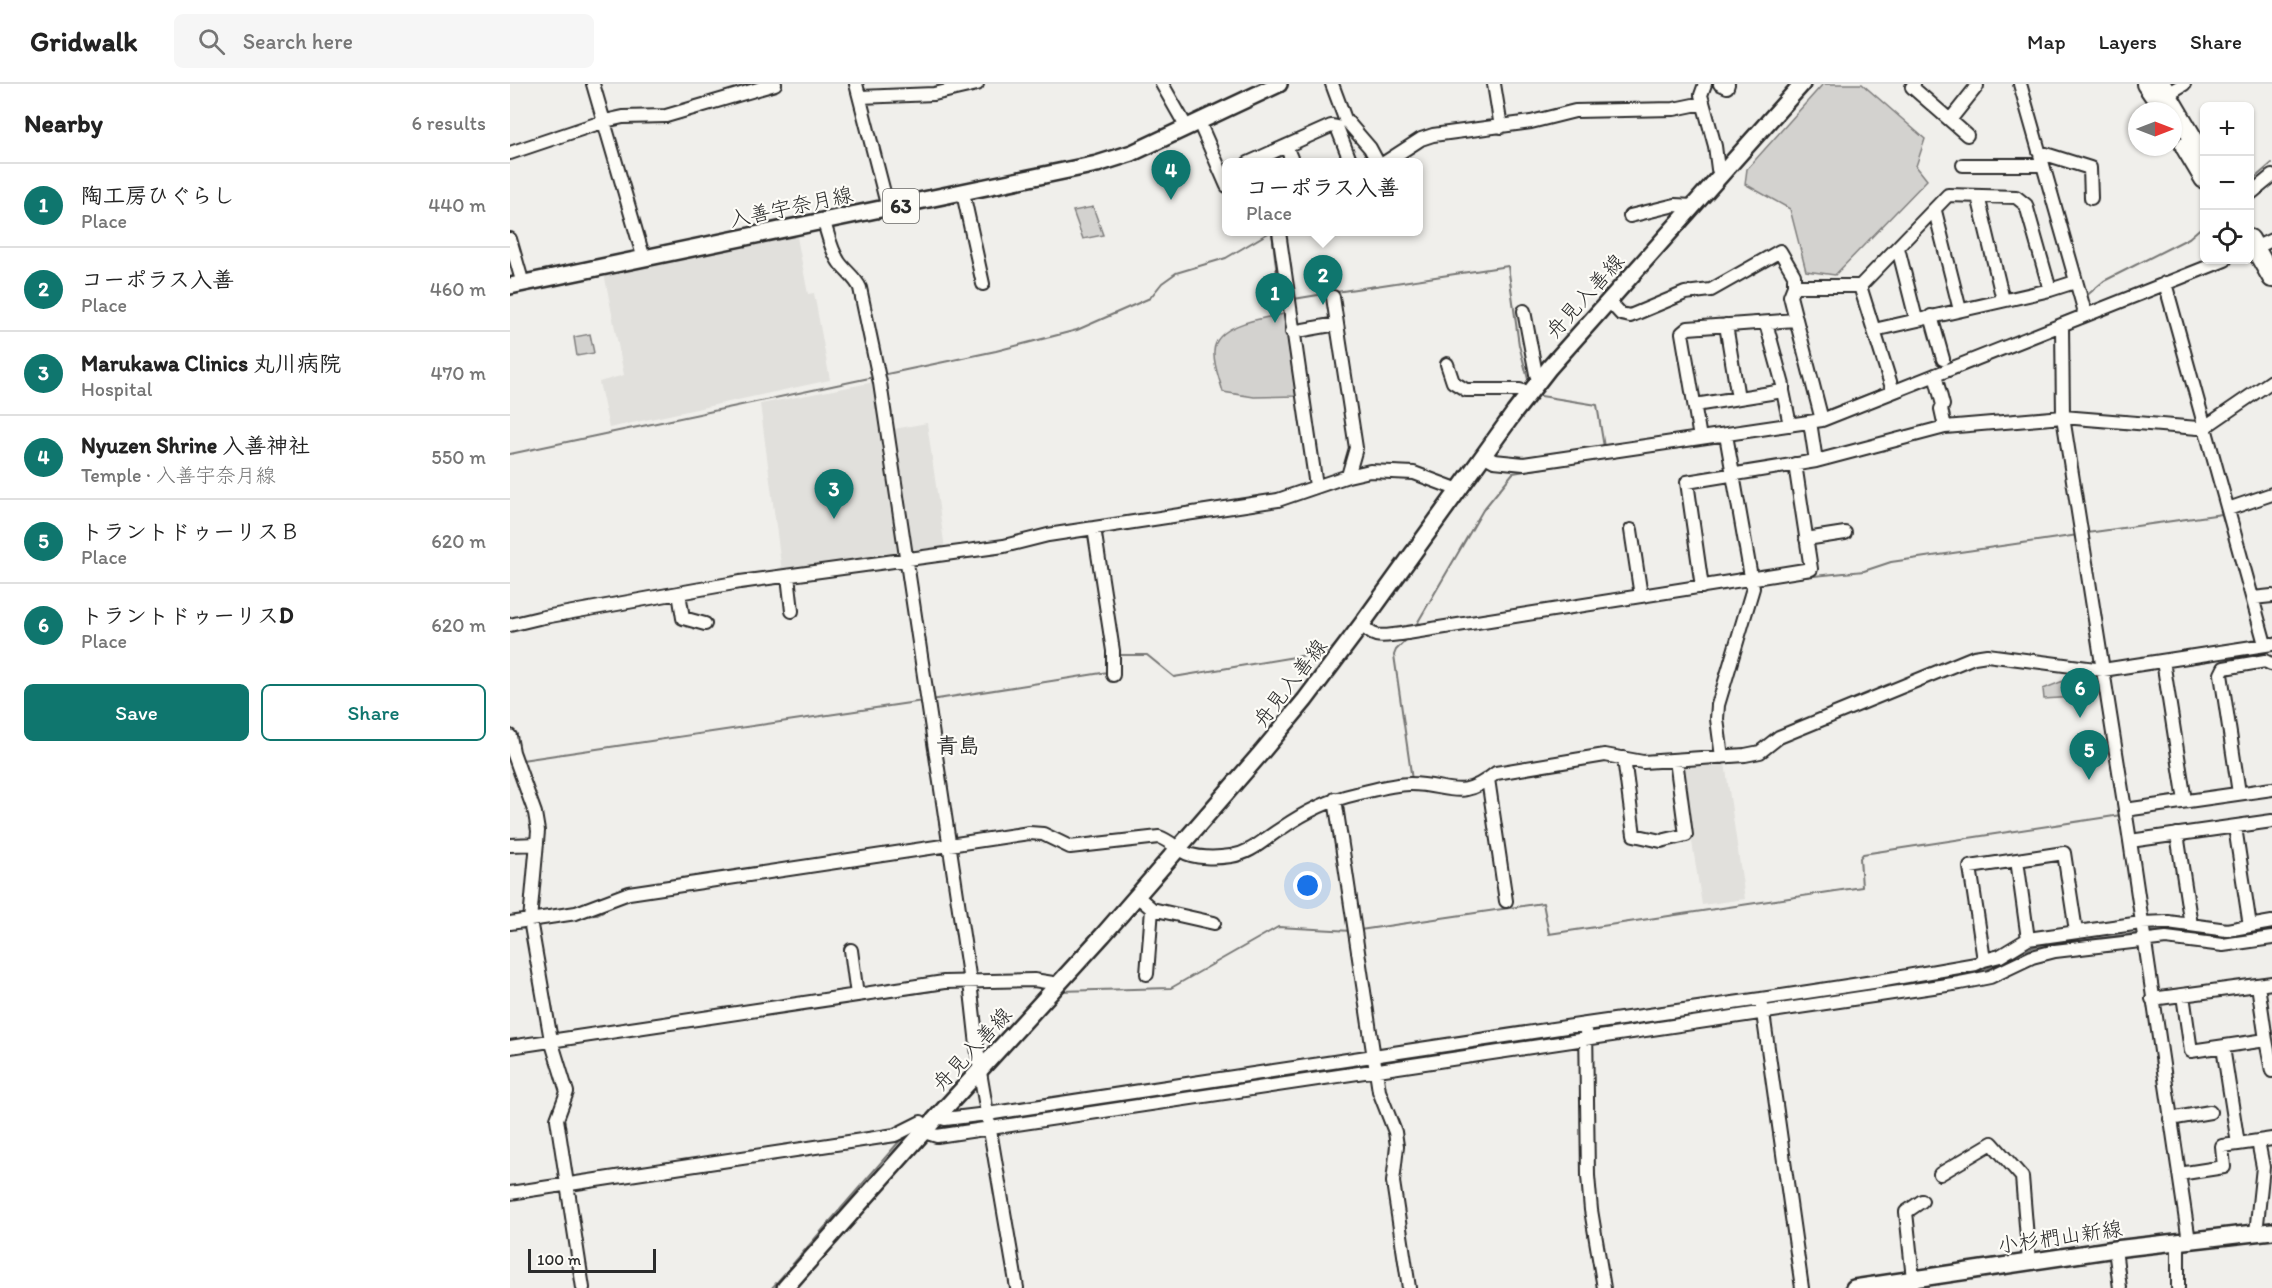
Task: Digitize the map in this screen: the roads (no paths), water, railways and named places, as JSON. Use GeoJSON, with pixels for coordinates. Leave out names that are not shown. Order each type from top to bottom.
{"type":"FeatureCollection","features":[{"type":"Feature","properties":{"kind":"highway"},"geometry":{"type":"LineString","coordinates":[[2146,84],[2160,98],[2200,150]]}},
{"type":"Feature","properties":{"kind":"highway"},"geometry":{"type":"LineString","coordinates":[[2182,142],[2200,171]]}},
{"type":"Feature","properties":{"kind":"highway"},"geometry":{"type":"LineString","coordinates":[[2254,252],[2272,278]]}},
{"type":"Feature","properties":{"kind":"highway"},"geometry":{"type":"LineString","coordinates":[[2254,255],[2272,294]]}},
{"type":"Feature","properties":{"kind":"main road","name":"入善宇奈月線"},"geometry":{"type":"LineString","coordinates":[[517,285],[1097,164],[1132,153],[1193,125],[1253,90],[1279,84]]}},
{"type":"Feature","properties":{"kind":"main road","name":"舟見入善線"},"geometry":{"type":"LineString","coordinates":[[785,1288],[1137,896],[1305,700],[1483,454],[1539,381],[1798,85]]}},
{"type":"Feature","properties":{"kind":"main road","name":"小杉椚山新線"},"geometry":{"type":"LineString","coordinates":[[1854,1288],[2115,1249],[2272,1231]]}},
{"type":"Feature","properties":{"kind":"street"},"geometry":{"type":"LineString","coordinates":[[593,84],[644,259]]}},
{"type":"Feature","properties":{"kind":"street"},"geometry":{"type":"LineString","coordinates":[[510,153],[605,121],[624,117],[666,116],[775,84]]}},
{"type":"Feature","properties":{"kind":"street"},"geometry":{"type":"LineString","coordinates":[[856,84],[888,208]]}},
{"type":"Feature","properties":{"kind":"street"},"geometry":{"type":"LineString","coordinates":[[860,98],[934,94],[977,84]]}},
{"type":"Feature","properties":{"kind":"street"},"geometry":{"type":"LineString","coordinates":[[1162,84],[1193,125],[1222,171]]}},
{"type":"Feature","properties":{"kind":"street"},"geometry":{"type":"LineString","coordinates":[[1332,84],[1345,119],[1376,158]]}},
{"type":"Feature","properties":{"kind":"street"},"geometry":{"type":"LineString","coordinates":[[1494,84],[1501,127]]}},
{"type":"Feature","properties":{"kind":"street"},"geometry":{"type":"LineString","coordinates":[[1705,84],[1701,94],[1721,175]]}},
{"type":"Feature","properties":{"kind":"street"},"geometry":{"type":"LineString","coordinates":[[1720,84],[1726,87],[1728,84]]}},
{"type":"Feature","properties":{"kind":"street"},"geometry":{"type":"LineString","coordinates":[[1914,84],[1912,87],[1967,135]]}},
{"type":"Feature","properties":{"kind":"street"},"geometry":{"type":"LineString","coordinates":[[2020,84],[2074,282],[2084,309],[2083,316]]}},
{"type":"Feature","properties":{"kind":"street"},"geometry":{"type":"LineString","coordinates":[[2160,98],[2184,84]]}},
{"type":"Feature","properties":{"kind":"street"},"geometry":{"type":"LineString","coordinates":[[1950,120],[1977,86]]}},
{"type":"Feature","properties":{"kind":"street"},"geometry":{"type":"LineString","coordinates":[[1391,158],[1427,137],[1461,131],[1501,127],[1575,111],[1674,109],[1703,103]]}},
{"type":"Feature","properties":{"kind":"street"},"geometry":{"type":"LineString","coordinates":[[1258,158],[1331,126],[1337,128],[1349,158]]}},
{"type":"Feature","properties":{"kind":"street"},"geometry":{"type":"LineString","coordinates":[[1286,146],[1291,158]]}},
{"type":"Feature","properties":{"kind":"street"},"geometry":{"type":"LineString","coordinates":[[2039,152],[2090,168],[2091,198]]}},
{"type":"Feature","properties":{"kind":"street"},"geometry":{"type":"LineString","coordinates":[[1963,165],[2042,165]]}},
{"type":"Feature","properties":{"kind":"street"},"geometry":{"type":"LineString","coordinates":[[2254,191],[2272,176]]}},
{"type":"Feature","properties":{"kind":"street"},"geometry":{"type":"LineString","coordinates":[[963,193],[982,284]]}},
{"type":"Feature","properties":{"kind":"street"},"geometry":{"type":"LineString","coordinates":[[1794,286],[1860,286],[1948,195],[2016,196],[2026,205],[2050,290]]}},
{"type":"Feature","properties":{"kind":"street"},"geometry":{"type":"LineString","coordinates":[[1978,196],[2003,300]]}},
{"type":"Feature","properties":{"kind":"street"},"geometry":{"type":"LineString","coordinates":[[1630,216],[1675,205],[1693,206]]}},
{"type":"Feature","properties":{"kind":"street"},"geometry":{"type":"LineString","coordinates":[[1935,211],[1960,310]]}},
{"type":"Feature","properties":{"kind":"street"},"geometry":{"type":"LineString","coordinates":[[824,222],[834,255],[856,279],[860,288],[880,383],[970,982],[980,1071],[1017,1288]]}},
{"type":"Feature","properties":{"kind":"street"},"geometry":{"type":"LineString","coordinates":[[1280,236],[1316,486]]}},
{"type":"Feature","properties":{"kind":"street"},"geometry":{"type":"LineString","coordinates":[[510,239],[517,285]]}},
{"type":"Feature","properties":{"kind":"street"},"geometry":{"type":"LineString","coordinates":[[2254,247],[2272,240]]}},
{"type":"Feature","properties":{"kind":"street"},"geometry":{"type":"LineString","coordinates":[[1898,248],[1916,319]]}},
{"type":"Feature","properties":{"kind":"street"},"geometry":{"type":"LineString","coordinates":[[1608,301],[1621,314],[1630,316],[1685,293],[1711,290],[1780,251],[1794,275],[1794,286],[1790,296],[1816,421],[1815,461]]}},
{"type":"Feature","properties":{"kind":"street"},"geometry":{"type":"LineString","coordinates":[[1483,454],[1494,461],[1524,464],[1816,421],[2215,264]]}},
{"type":"Feature","properties":{"kind":"street"},"geometry":{"type":"LineString","coordinates":[[1875,330],[2050,290],[2074,282]]}},
{"type":"Feature","properties":{"kind":"street"},"geometry":{"type":"LineString","coordinates":[[2165,283],[2253,598],[2269,644],[2272,666]]}},
{"type":"Feature","properties":{"kind":"street"},"geometry":{"type":"LineString","coordinates":[[1860,286],[1893,392]]}},
{"type":"Feature","properties":{"kind":"street"},"geometry":{"type":"LineString","coordinates":[[1333,297],[1356,448],[1348,476]]}},
{"type":"Feature","properties":{"kind":"street"},"geometry":{"type":"LineString","coordinates":[[1524,310],[1539,381]]}},
{"type":"Feature","properties":{"kind":"street"},"geometry":{"type":"LineString","coordinates":[[1931,316],[1942,359]]}},
{"type":"Feature","properties":{"kind":"street"},"geometry":{"type":"LineString","coordinates":[[1700,438],[1682,333],[1688,328],[1796,320]]}},
{"type":"Feature","properties":{"kind":"street"},"geometry":{"type":"LineString","coordinates":[[1766,322],[1783,385],[1790,425]]}},
{"type":"Feature","properties":{"kind":"street"},"geometry":{"type":"LineString","coordinates":[[1292,332],[1337,324]]}},
{"type":"Feature","properties":{"kind":"street"},"geometry":{"type":"LineString","coordinates":[[2062,325],[2063,417],[2130,841],[2179,1174],[2184,1241],[2178,1288]]}},
{"type":"Feature","properties":{"kind":"street"},"geometry":{"type":"LineString","coordinates":[[1726,326],[1738,398]]}},
{"type":"Feature","properties":{"kind":"street"},"geometry":{"type":"LineString","coordinates":[[1448,364],[1453,382],[1466,390],[1520,390],[1529,394]]}},
{"type":"Feature","properties":{"kind":"street"},"geometry":{"type":"LineString","coordinates":[[1935,375],[1943,405],[1941,409],[1945,427]]}},
{"type":"Feature","properties":{"kind":"street"},"geometry":{"type":"LineString","coordinates":[[1702,587],[1687,482],[1815,461],[1945,427],[2063,417],[2205,427],[2272,381]]}},
{"type":"Feature","properties":{"kind":"street"},"geometry":{"type":"LineString","coordinates":[[1695,405],[1783,392]]}},
{"type":"Feature","properties":{"kind":"street"},"geometry":{"type":"LineString","coordinates":[[1722,757],[1717,718],[1718,705],[1753,588],[1726,435]]}},
{"type":"Feature","properties":{"kind":"street"},"geometry":{"type":"LineString","coordinates":[[1362,624],[1369,633],[1379,636],[1811,569],[1794,464]]}},
{"type":"Feature","properties":{"kind":"street"},"geometry":{"type":"LineString","coordinates":[[510,625],[679,593],[1004,546],[1048,535],[1283,499],[1316,486],[1370,471],[1414,473],[1459,490]]}},
{"type":"Feature","properties":{"kind":"street"},"geometry":{"type":"LineString","coordinates":[[2228,509],[2272,494]]}},
{"type":"Feature","properties":{"kind":"street"},"geometry":{"type":"LineString","coordinates":[[1094,528],[1113,651],[1113,675]]}},
{"type":"Feature","properties":{"kind":"street"},"geometry":{"type":"LineString","coordinates":[[1631,530],[1641,596]]}},
{"type":"Feature","properties":{"kind":"street"},"geometry":{"type":"LineString","coordinates":[[1806,539],[1845,533]]}},
{"type":"Feature","properties":{"kind":"street"},"geometry":{"type":"LineString","coordinates":[[789,576],[792,611]]}},
{"type":"Feature","properties":{"kind":"street"},"geometry":{"type":"LineString","coordinates":[[679,593],[683,618],[705,624]]}},
{"type":"Feature","properties":{"kind":"street"},"geometry":{"type":"LineString","coordinates":[[2253,598],[2272,596]]}},
{"type":"Feature","properties":{"kind":"street"},"geometry":{"type":"LineString","coordinates":[[510,923],[576,913],[628,893],[1029,833],[1043,834],[1070,847],[1159,837],[1184,853],[1197,856],[1228,856],[1247,853],[1311,810],[1335,799],[1409,784],[1451,790],[1473,789],[1496,773],[1605,754],[1643,762],[1760,752],[1779,738],[1974,657],[1987,655],[2103,670],[2269,644]]}},
{"type":"Feature","properties":{"kind":"street"},"geometry":{"type":"LineString","coordinates":[[2163,661],[2185,801]]}},
{"type":"Feature","properties":{"kind":"street"},"geometry":{"type":"LineString","coordinates":[[2239,793],[2221,674],[2224,668],[2265,661],[2272,666]]}},
{"type":"Feature","properties":{"kind":"street"},"geometry":{"type":"LineString","coordinates":[[510,736],[513,752],[535,813],[538,831],[530,920],[551,1040],[567,1092],[557,1119],[583,1288]]}},
{"type":"Feature","properties":{"kind":"street"},"geometry":{"type":"LineString","coordinates":[[1624,758],[1634,835],[1661,841],[1686,835],[1676,760]]}},
{"type":"Feature","properties":{"kind":"street"},"geometry":{"type":"LineString","coordinates":[[1488,779],[1506,901]]}},
{"type":"Feature","properties":{"kind":"street"},"geometry":{"type":"LineString","coordinates":[[2125,810],[2272,789]]}},
{"type":"Feature","properties":{"kind":"street"},"geometry":{"type":"LineString","coordinates":[[1335,799],[1379,1091],[1395,1132],[1397,1146],[1393,1182],[1409,1288]]}},
{"type":"Feature","properties":{"kind":"street"},"geometry":{"type":"LineString","coordinates":[[2130,841],[2272,821]]}},
{"type":"Feature","properties":{"kind":"street"},"geometry":{"type":"LineString","coordinates":[[2235,827],[2250,926]]}},
{"type":"Feature","properties":{"kind":"street"},"geometry":{"type":"LineString","coordinates":[[2177,834],[2191,926]]}},
{"type":"Feature","properties":{"kind":"street"},"geometry":{"type":"LineString","coordinates":[[510,845],[537,844]]}},
{"type":"Feature","properties":{"kind":"street"},"geometry":{"type":"LineString","coordinates":[[1984,960],[1970,867],[2064,853],[2076,931]]}},
{"type":"Feature","properties":{"kind":"street"},"geometry":{"type":"LineString","coordinates":[[2017,860],[2028,939]]}},
{"type":"Feature","properties":{"kind":"street"},"geometry":{"type":"LineString","coordinates":[[1137,896],[1152,909],[1214,923]]}},
{"type":"Feature","properties":{"kind":"street"},"geometry":{"type":"LineString","coordinates":[[1147,974],[1152,909]]}},
{"type":"Feature","properties":{"kind":"street"},"geometry":{"type":"LineString","coordinates":[[510,1193],[895,1135],[921,1122],[924,1132],[937,1136],[988,1121],[1586,1024],[1873,982],[1976,964],[2000,956],[2028,939],[2076,931],[2168,922],[2227,930],[2272,922]]}},
{"type":"Feature","properties":{"kind":"street"},"geometry":{"type":"LineString","coordinates":[[938,1116],[945,1119],[988,1121],[1376,1071],[1960,983],[1990,977],[2032,957],[2055,951],[2166,938],[2223,945],[2272,938]]}},
{"type":"Feature","properties":{"kind":"street"},"geometry":{"type":"LineString","coordinates":[[851,950],[857,995]]}},
{"type":"Feature","properties":{"kind":"street"},"geometry":{"type":"LineString","coordinates":[[510,1047],[944,982],[1034,980],[1059,984]]}},
{"type":"Feature","properties":{"kind":"street"},"geometry":{"type":"LineString","coordinates":[[2152,999],[2272,983]]}},
{"type":"Feature","properties":{"kind":"street"},"geometry":{"type":"LineString","coordinates":[[2258,985],[2272,1071]]}},
{"type":"Feature","properties":{"kind":"street"},"geometry":{"type":"LineString","coordinates":[[2183,995],[2191,1051],[2266,1040]]}},
{"type":"Feature","properties":{"kind":"street"},"geometry":{"type":"LineString","coordinates":[[1761,999],[1802,1288]]}},
{"type":"Feature","properties":{"kind":"street"},"geometry":{"type":"LineString","coordinates":[[1586,1024],[1588,1039],[1588,1176],[1591,1210],[1604,1288]]}},
{"type":"Feature","properties":{"kind":"street"},"geometry":{"type":"LineString","coordinates":[[2223,1047],[2238,1144]]}},
{"type":"Feature","properties":{"kind":"street"},"geometry":{"type":"LineString","coordinates":[[2170,1119],[2210,1112]]}},
{"type":"Feature","properties":{"kind":"street"},"geometry":{"type":"LineString","coordinates":[[2179,1174],[2224,1167],[2222,1146],[2272,1139]]}},
{"type":"Feature","properties":{"kind":"street"},"geometry":{"type":"LineString","coordinates":[[2256,1233],[2263,1167],[2258,1141]]}},
{"type":"Feature","properties":{"kind":"street"},"geometry":{"type":"LineString","coordinates":[[1940,1174],[1992,1143],[2022,1177],[2029,1262]]}},
{"type":"Feature","properties":{"kind":"street"},"geometry":{"type":"LineString","coordinates":[[1912,1279],[1906,1212],[1922,1201]]}},
{"type":"Feature","properties":{"kind":"street"},"geometry":{"type":"LineString","coordinates":[[2115,1249],[2120,1288]]}},
{"type":"Feature","properties":{"kind":"waterway"},"geometry":{"type":"LineString","coordinates":[[2254,179],[2272,163]]}},
{"type":"Feature","properties":{"kind":"waterway"},"geometry":{"type":"LineString","coordinates":[[2085,297],[2104,281],[2189,238],[2200,228]]}},
{"type":"Feature","properties":{"kind":"waterway"},"geometry":{"type":"LineString","coordinates":[[882,375],[996,351],[1077,330],[1150,298],[1162,283],[1176,273],[1226,258],[1263,236]]}},
{"type":"Feature","properties":{"kind":"waterway"},"geometry":{"type":"LineString","coordinates":[[1272,236],[1280,301],[1285,300]]}},
{"type":"Feature","properties":{"kind":"waterway"},"geometry":{"type":"LineString","coordinates":[[1336,292],[1508,266],[1519,345],[1529,383]]}},
{"type":"Feature","properties":{"kind":"waterway"},"geometry":{"type":"LineString","coordinates":[[1294,299],[1330,293]]}},
{"type":"Feature","properties":{"kind":"waterway"},"geometry":{"type":"LineString","coordinates":[[1895,384],[1917,376]]}},
{"type":"Feature","properties":{"kind":"waterway"},"geometry":{"type":"LineString","coordinates":[[510,454],[874,377]]}},
{"type":"Feature","properties":{"kind":"waterway"},"geometry":{"type":"LineString","coordinates":[[1831,412],[1830,409],[1887,387]]}},
{"type":"Feature","properties":{"kind":"waterway"},"geometry":{"type":"LineString","coordinates":[[1536,392],[1541,396],[1597,405],[1604,447]]}},
{"type":"Feature","properties":{"kind":"waterway"},"geometry":{"type":"LineString","coordinates":[[1606,458],[1656,451]]}},
{"type":"Feature","properties":{"kind":"waterway"},"geometry":{"type":"LineString","coordinates":[[1415,627],[1483,510],[1513,473],[1606,458]]}},
{"type":"Feature","properties":{"kind":"waterway"},"geometry":{"type":"LineString","coordinates":[[2087,533],[2222,514]]}},
{"type":"Feature","properties":{"kind":"waterway"},"geometry":{"type":"LineString","coordinates":[[1794,578],[1864,571],[1891,562],[2078,535]]}},
{"type":"Feature","properties":{"kind":"waterway"},"geometry":{"type":"LineString","coordinates":[[1118,655],[1147,655],[1174,677],[1330,651],[1353,625]]}},
{"type":"Feature","properties":{"kind":"waterway"},"geometry":{"type":"LineString","coordinates":[[1409,637],[1394,655],[1412,780]]}},
{"type":"Feature","properties":{"kind":"waterway"},"geometry":{"type":"LineString","coordinates":[[931,700],[1108,672]]}},
{"type":"Feature","properties":{"kind":"waterway"},"geometry":{"type":"LineString","coordinates":[[522,760],[923,701]]}},
{"type":"Feature","properties":{"kind":"waterway"},"geometry":{"type":"LineString","coordinates":[[1360,930],[1543,903],[1549,934],[1862,887],[1860,858],[1863,854],[2121,815]]}},
{"type":"Feature","properties":{"kind":"waterway"},"geometry":{"type":"LineString","coordinates":[[1241,859],[1251,857],[1257,852]]}},
{"type":"Feature","properties":{"kind":"waterway"},"geometry":{"type":"LineString","coordinates":[[584,916],[595,915],[615,905]]}},
{"type":"Feature","properties":{"kind":"waterway"},"geometry":{"type":"LineString","coordinates":[[1059,991],[1171,988],[1278,927],[1352,931]]}},
{"type":"Feature","properties":{"kind":"waterway"},"geometry":{"type":"LineString","coordinates":[[2147,932],[2170,931],[2225,938],[2272,930]]}},
{"type":"Feature","properties":{"kind":"waterway"},"geometry":{"type":"LineString","coordinates":[[1766,1005],[1923,982],[1984,970],[2033,947],[2139,933]]}},
{"type":"Feature","properties":{"kind":"waterway"},"geometry":{"type":"LineString","coordinates":[[872,999],[955,988]]}},
{"type":"Feature","properties":{"kind":"waterway"},"geometry":{"type":"LineString","coordinates":[[1591,1031],[1758,1006]]}},
{"type":"Feature","properties":{"kind":"waterway"},"geometry":{"type":"LineString","coordinates":[[1381,1063],[1583,1033]]}},
{"type":"Feature","properties":{"kind":"waterway"},"geometry":{"type":"LineString","coordinates":[[510,1053],[519,1052]]}},
{"type":"Feature","properties":{"kind":"waterway"},"geometry":{"type":"LineString","coordinates":[[1268,1080],[1372,1065]]}},
{"type":"Feature","properties":{"kind":"waterway"},"geometry":{"type":"LineString","coordinates":[[992,1121],[1197,1091]]}},
{"type":"Feature","properties":{"kind":"waterway"},"geometry":{"type":"LineString","coordinates":[[936,1129],[983,1122]]}},
{"type":"Feature","properties":{"kind":"waterway"},"geometry":{"type":"LineString","coordinates":[[772,1288],[904,1136]]}},
{"type":"Feature","properties":{"kind":"place","name":"Nyuzen Shrine 入善神社"},"geometry":{"type":"Point","coordinates":[1171,200]}},
{"type":"Feature","properties":{"kind":"place","name":"コーポラス入善"},"geometry":{"type":"Point","coordinates":[1323,305]}},
{"type":"Feature","properties":{"kind":"place","name":"陶工房ひぐらし"},"geometry":{"type":"Point","coordinates":[1275,323]}},
{"type":"Feature","properties":{"kind":"place","name":"Marukawa Clinics 丸川病院"},"geometry":{"type":"Point","coordinates":[834,519]}},
{"type":"Feature","properties":{"kind":"place","name":"トラントドゥーリスD"},"geometry":{"type":"Point","coordinates":[2080,718]}},
{"type":"Feature","properties":{"kind":"place","name":"トラントドゥーリスＢ"},"geometry":{"type":"Point","coordinates":[2089,780]}},
{"type":"Feature","properties":{"kind":"district","name":"青島"},"geometry":{"type":"Point","coordinates":[958,745]}}]}
